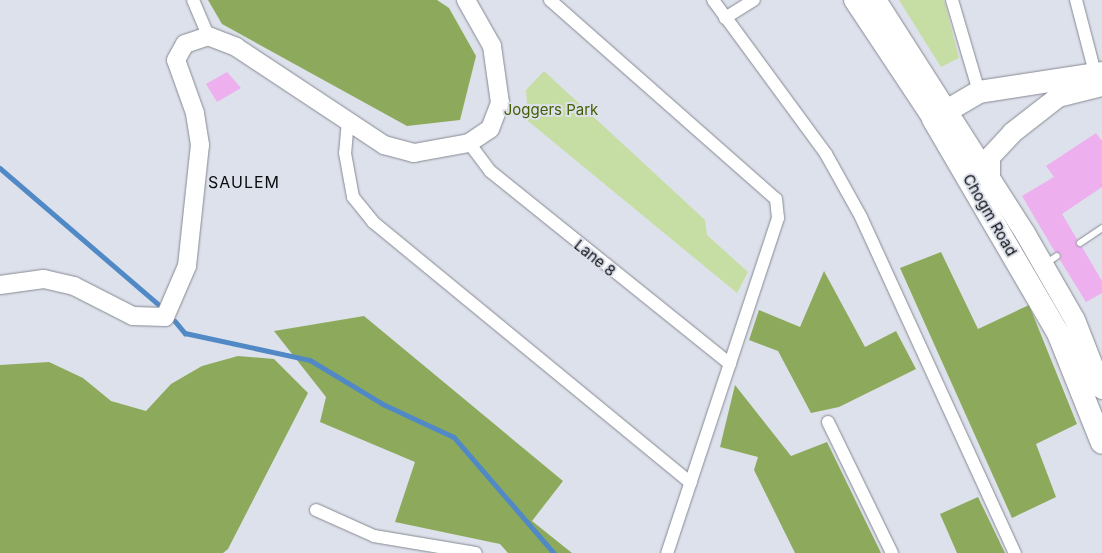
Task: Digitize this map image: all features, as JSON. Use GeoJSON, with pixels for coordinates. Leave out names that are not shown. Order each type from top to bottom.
{"type":"FeatureCollection","features":[{"type":"Feature","properties":{"kind":"highway"},"geometry":{"type":"LineString","coordinates":[[940,114],[979,92],[1100,77]]}},
{"type":"Feature","properties":{"kind":"highway","name":"Chogm Road"},"geometry":{"type":"LineString","coordinates":[[940,114],[1058,333],[1102,442]]}},
{"type":"Feature","properties":{"kind":"main road","name":"Chogm Road"},"geometry":{"type":"LineString","coordinates":[[854,0],[990,178],[1050,261],[1102,390]]}},
{"type":"Feature","properties":{"kind":"main road","name":"Chogm Road"},"geometry":{"type":"LineString","coordinates":[[876,0],[940,114]]}},
{"type":"Feature","properties":{"kind":"main road"},"geometry":{"type":"LineString","coordinates":[[990,178],[990,157],[1012,134],[1058,97],[1100,77]]}},
{"type":"Feature","properties":{"kind":"street"},"geometry":{"type":"LineString","coordinates":[[193,0],[208,36]]}},
{"type":"Feature","properties":{"kind":"street"},"geometry":{"type":"LineString","coordinates":[[0,285],[44,279],[74,286],[133,316],[165,317],[187,266],[200,145],[195,113],[176,60],[185,44],[208,36],[236,47],[384,144],[414,153],[469,143],[490,129],[500,103],[492,46],[466,0]]}},
{"type":"Feature","properties":{"kind":"street"},"geometry":{"type":"LineString","coordinates":[[550,0],[776,199],[778,218],[667,553]]}},
{"type":"Feature","properties":{"kind":"street"},"geometry":{"type":"LineString","coordinates":[[713,0],[826,154],[861,217],[1015,553]]}},
{"type":"Feature","properties":{"kind":"street"},"geometry":{"type":"LineString","coordinates":[[725,18],[754,0]]}},
{"type":"Feature","properties":{"kind":"street"},"geometry":{"type":"LineString","coordinates":[[952,0],[979,92]]}},
{"type":"Feature","properties":{"kind":"street"},"geometry":{"type":"LineString","coordinates":[[1076,0],[1100,77]]}},
{"type":"Feature","properties":{"kind":"street"},"geometry":{"type":"LineString","coordinates":[[348,120],[344,152],[353,197],[373,222],[691,483]]}},
{"type":"Feature","properties":{"kind":"street","name":"Lane 8"},"geometry":{"type":"LineString","coordinates":[[469,143],[490,171],[730,364]]}},
{"type":"Feature","properties":{"kind":"street"},"geometry":{"type":"LineString","coordinates":[[828,422],[892,553]]}},
{"type":"Feature","properties":{"kind":"street"},"geometry":{"type":"LineString","coordinates":[[316,510],[374,536],[476,553]]}},
{"type":"Feature","properties":{"kind":"lane"},"geometry":{"type":"LineString","coordinates":[[1080,243],[1102,228]]}},
{"type":"Feature","properties":{"kind":"green space"},"geometry":{"type":"Polygon","coordinates":[[[208,0],[437,0],[449,8],[476,56],[460,120],[407,126],[222,24],[208,0]]]}},
{"type":"Feature","properties":{"kind":"green space"},"geometry":{"type":"Polygon","coordinates":[[[899,0],[944,0],[959,58],[941,67],[899,0]]]}},
{"type":"Feature","properties":{"kind":"green space","name":"Joggers Park"},"geometry":{"type":"Polygon","coordinates":[[[544,71],[705,220],[707,235],[748,272],[737,293],[528,121],[526,90],[544,71]]]}},
{"type":"Feature","properties":{"kind":"green space"},"geometry":{"type":"Polygon","coordinates":[[[941,252],[978,329],[1029,305],[1077,424],[1036,444],[1056,497],[1012,518],[900,268],[941,252]]]}},
{"type":"Feature","properties":{"kind":"green space"},"geometry":{"type":"Polygon","coordinates":[[[824,271],[865,347],[896,331],[916,369],[839,407],[811,413],[778,351],[749,340],[759,310],[800,327],[824,271]]]}},
{"type":"Feature","properties":{"kind":"green space"},"geometry":{"type":"Polygon","coordinates":[[[364,316],[563,481],[532,521],[572,553],[508,553],[500,544],[395,522],[415,462],[320,422],[326,397],[274,331],[364,316]]]}},
{"type":"Feature","properties":{"kind":"green space"},"geometry":{"type":"Polygon","coordinates":[[[238,356],[274,359],[308,393],[228,549],[223,553],[0,553],[0,365],[49,362],[83,378],[111,401],[146,411],[171,384],[202,366],[238,356]]]}},
{"type":"Feature","properties":{"kind":"green space"},"geometry":{"type":"Polygon","coordinates":[[[735,385],[791,456],[827,442],[881,553],[795,553],[754,470],[758,457],[720,447],[735,385]]]}},
{"type":"Feature","properties":{"kind":"green space"},"geometry":{"type":"Polygon","coordinates":[[[978,497],[1005,553],[957,553],[940,514],[978,497]]]}},
{"type":"Feature","properties":{"kind":"building"},"geometry":{"type":"Polygon","coordinates":[[[227,72],[241,88],[217,102],[206,84],[227,72]]]}},
{"type":"Feature","properties":{"kind":"building"},"geometry":{"type":"Polygon","coordinates":[[[1096,133],[1102,141],[1102,187],[1062,214],[1077,239],[1076,245],[1082,247],[1102,281],[1102,293],[1086,302],[1060,260],[1061,254],[1055,252],[1022,196],[1054,177],[1046,166],[1096,133]]]}},
{"type":"Feature","properties":{"kind":"waterway"},"geometry":{"type":"LineString","coordinates":[[0,168],[158,304]]}},
{"type":"Feature","properties":{"kind":"waterway"},"geometry":{"type":"LineString","coordinates":[[175,321],[185,333],[310,360],[385,405],[454,437],[554,553]]}},
{"type":"Feature","properties":{"kind":"district","name":"SAULEM"},"geometry":{"type":"Point","coordinates":[244,182]}}]}
